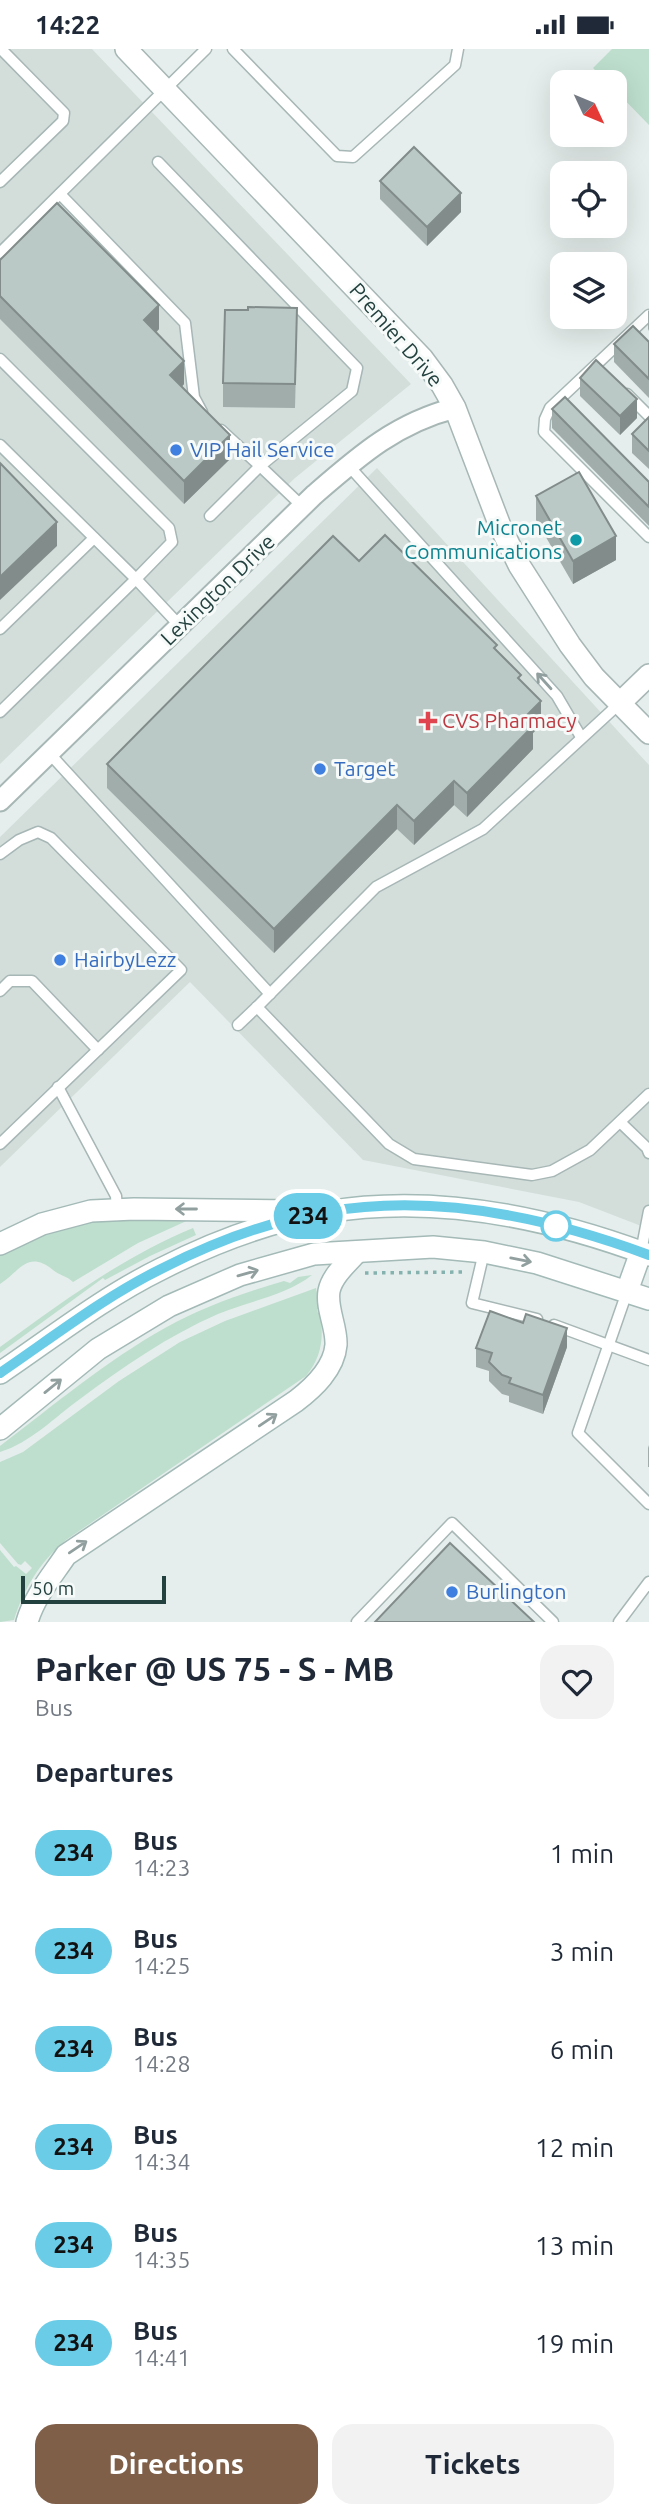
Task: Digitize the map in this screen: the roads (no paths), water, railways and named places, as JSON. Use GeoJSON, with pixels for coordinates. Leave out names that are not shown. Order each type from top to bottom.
{"type":"FeatureCollection","features":[{"type":"Feature","properties":{"kind":"main road","name":"Premier Drive"},"geometry":{"type":"LineString","coordinates":[[126,49],[413,348],[442,385],[455,408],[500,526],[519,565],[570,645],[594,677],[649,733]]}},
{"type":"Feature","properties":{"kind":"main road"},"geometry":{"type":"LineString","coordinates":[[620,703],[649,675]]}},
{"type":"Feature","properties":{"kind":"main road"},"geometry":{"type":"LineString","coordinates":[[0,1244],[27,1230],[91,1211],[327,1211],[441,1206],[500,1213],[554,1226],[645,1254],[627,1291]]}},
{"type":"Feature","properties":{"kind":"main road"},"geometry":{"type":"LineString","coordinates":[[0,1373],[101,1303],[161,1269],[277,1222],[327,1211]]}},
{"type":"Feature","properties":{"kind":"main road"},"geometry":{"type":"LineString","coordinates":[[0,1429],[98,1349],[169,1306],[240,1275],[314,1254],[357,1262],[433,1247],[482,1262],[537,1263],[649,1299]]}},
{"type":"Feature","properties":{"kind":"main road"},"geometry":{"type":"LineString","coordinates":[[27,1622],[46,1584],[66,1555],[316,1385],[330,1363],[336,1345],[329,1292],[336,1277],[357,1262]]}},
{"type":"Feature","properties":{"kind":"street","name":"Lexington Drive"},"geometry":{"type":"LineString","coordinates":[[0,801],[302,506],[348,465],[401,428],[426,415],[455,408]]}},
{"type":"Feature","properties":{"kind":"lane"},"geometry":{"type":"LineString","coordinates":[[0,182],[63,121],[64,113],[1,49]]}},
{"type":"Feature","properties":{"kind":"lane"},"geometry":{"type":"LineString","coordinates":[[0,253],[206,49]]}},
{"type":"Feature","properties":{"kind":"lane"},"geometry":{"type":"LineString","coordinates":[[233,49],[337,156],[354,157],[455,65],[458,49]]}},
{"type":"Feature","properties":{"kind":"lane"},"geometry":{"type":"LineString","coordinates":[[158,162],[357,368],[352,391],[260,466],[210,516]]}},
{"type":"Feature","properties":{"kind":"lane"},"geometry":{"type":"LineString","coordinates":[[60,194],[185,323],[194,397],[203,414],[302,506]]}},
{"type":"Feature","properties":{"kind":"lane"},"geometry":{"type":"LineString","coordinates":[[649,315],[551,408],[545,419],[544,432],[649,537]]}},
{"type":"Feature","properties":{"kind":"lane"},"geometry":{"type":"LineString","coordinates":[[633,330],[641,338]]}},
{"type":"Feature","properties":{"kind":"lane"},"geometry":{"type":"LineString","coordinates":[[0,359],[169,528],[172,542],[0,712]]}},
{"type":"Feature","properties":{"kind":"lane"},"geometry":{"type":"LineString","coordinates":[[597,364],[606,373]]}},
{"type":"Feature","properties":{"kind":"lane"},"geometry":{"type":"LineString","coordinates":[[623,390],[649,416]]}},
{"type":"Feature","properties":{"kind":"lane"},"geometry":{"type":"LineString","coordinates":[[564,396],[573,406]]}},
{"type":"Feature","properties":{"kind":"lane"},"geometry":{"type":"LineString","coordinates":[[0,445],[181,627]]}},
{"type":"Feature","properties":{"kind":"lane"},"geometry":{"type":"LineString","coordinates":[[348,465],[557,696],[581,737]]}},
{"type":"Feature","properties":{"kind":"lane"},"geometry":{"type":"LineString","coordinates":[[0,629],[94,538]]}},
{"type":"Feature","properties":{"kind":"lane"},"geometry":{"type":"LineString","coordinates":[[238,1025],[376,887],[483,829],[620,703]]}},
{"type":"Feature","properties":{"kind":"lane"},"geometry":{"type":"LineString","coordinates":[[49,753],[270,994]]}},
{"type":"Feature","properties":{"kind":"lane"},"geometry":{"type":"LineString","coordinates":[[0,854],[19,840],[38,832],[51,838],[181,970],[0,1144]]}},
{"type":"Feature","properties":{"kind":"lane"},"geometry":{"type":"LineString","coordinates":[[0,991],[10,981],[32,981],[98,1050]]}},
{"type":"Feature","properties":{"kind":"lane"},"geometry":{"type":"LineString","coordinates":[[257,1007],[389,1144],[414,1159],[531,1175],[552,1171],[590,1150],[649,1094]]}},
{"type":"Feature","properties":{"kind":"lane"},"geometry":{"type":"LineString","coordinates":[[58,1087],[116,1196],[117,1209]]}},
{"type":"Feature","properties":{"kind":"lane"},"geometry":{"type":"LineString","coordinates":[[620,1122],[647,1147],[649,1153]]}},
{"type":"Feature","properties":{"kind":"lane"},"geometry":{"type":"LineString","coordinates":[[645,1254],[649,1211]]}},
{"type":"Feature","properties":{"kind":"lane"},"geometry":{"type":"LineString","coordinates":[[482,1262],[472,1303],[522,1314],[649,1360]]}},
{"type":"Feature","properties":{"kind":"lane"},"geometry":{"type":"LineString","coordinates":[[627,1291],[578,1433],[649,1504]]}},
{"type":"Feature","properties":{"kind":"lane"},"geometry":{"type":"LineString","coordinates":[[356,1622],[452,1523],[553,1622]]}},
{"type":"Feature","properties":{"kind":"lane"},"geometry":{"type":"LineString","coordinates":[[619,1622],[649,1582]]}},
{"type":"Feature","properties":{"kind":"place","name":"VIP Hail Service"},"geometry":{"type":"Point","coordinates":[176,450]}},
{"type":"Feature","properties":{"kind":"place","name":"Micronet Communications"},"geometry":{"type":"Point","coordinates":[576,540]}},
{"type":"Feature","properties":{"kind":"place","name":"CVS Pharmacy"},"geometry":{"type":"Point","coordinates":[428,721]}},
{"type":"Feature","properties":{"kind":"place","name":"Target"},"geometry":{"type":"Point","coordinates":[320,769]}},
{"type":"Feature","properties":{"kind":"place","name":"HairbyLezz"},"geometry":{"type":"Point","coordinates":[60,960]}},
{"type":"Feature","properties":{"kind":"place","name":"Burlington"},"geometry":{"type":"Point","coordinates":[452,1592]}}]}
